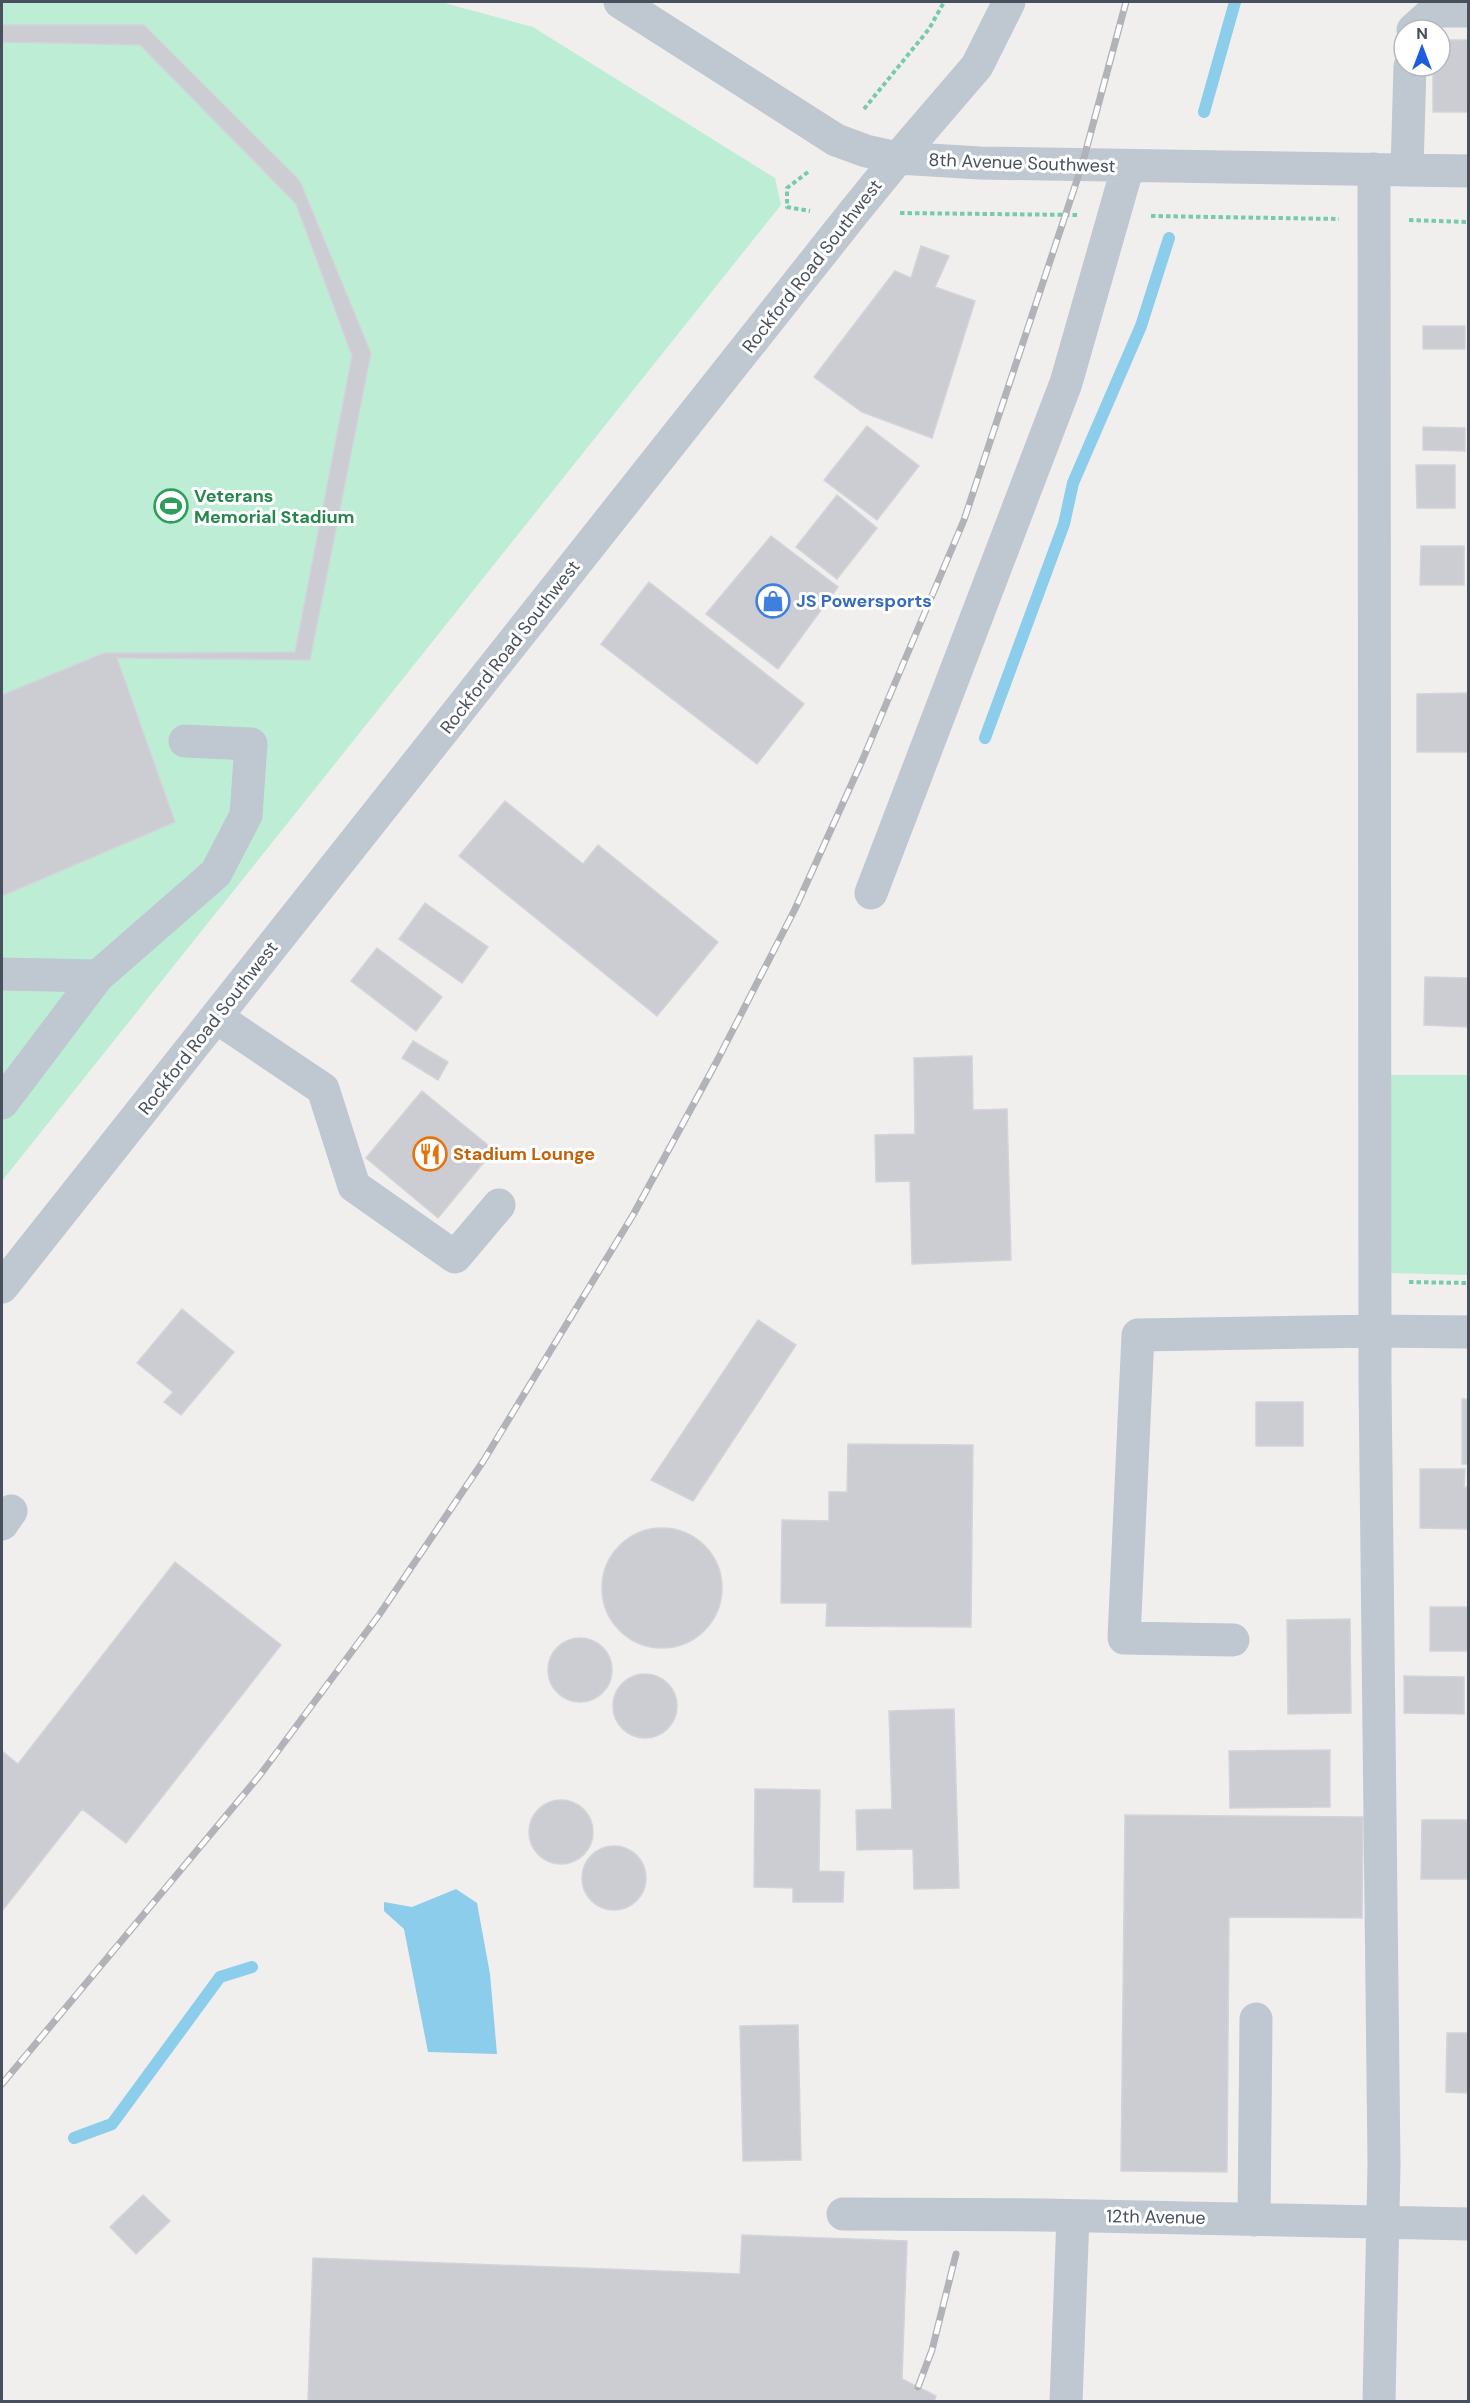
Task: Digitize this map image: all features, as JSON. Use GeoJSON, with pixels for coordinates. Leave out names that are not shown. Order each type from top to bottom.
{"type":"FeatureCollection","features":[{"type":"Feature","properties":{"kind":"street","name":"8th Avenue Southwest"},"geometry":{"type":"LineString","coordinates":[[620,2],[836,140],[866,151],[898,158],[980,164],[1468,171]]}},
{"type":"Feature","properties":{"kind":"street","name":"Rockford Road Southwest"},"geometry":{"type":"LineString","coordinates":[[2,1287],[898,158],[977,66],[1009,2]]}},
{"type":"Feature","properties":{"kind":"street"},"geometry":{"type":"LineString","coordinates":[[1426,18],[1434,11],[1468,11]]}},
{"type":"Feature","properties":{"kind":"street"},"geometry":{"type":"LineString","coordinates":[[1407,170],[1410,78]]}},
{"type":"Feature","properties":{"kind":"street"},"geometry":{"type":"LineString","coordinates":[[871,893],[1066,383],[1128,166]]}},
{"type":"Feature","properties":{"kind":"street"},"geometry":{"type":"LineString","coordinates":[[1374,169],[1375,1331],[1384,2222],[1379,2402]]}},
{"type":"Feature","properties":{"kind":"street"},"geometry":{"type":"LineString","coordinates":[[2,1103],[98,976],[216,873],[246,815],[251,744],[185,741]]}},
{"type":"Feature","properties":{"kind":"street"},"geometry":{"type":"LineString","coordinates":[[2,974],[98,976]]}},
{"type":"Feature","properties":{"kind":"street"},"geometry":{"type":"LineString","coordinates":[[216,1017],[323,1089],[354,1186],[455,1257],[498,1205]]}},
{"type":"Feature","properties":{"kind":"street"},"geometry":{"type":"LineString","coordinates":[[1233,1640],[1124,1638],[1138,1335],[1375,1331],[1468,1332]]}},
{"type":"Feature","properties":{"kind":"street"},"geometry":{"type":"LineString","coordinates":[[1254,2220],[1256,2019]]}},
{"type":"Feature","properties":{"kind":"street","name":"12th Avenue"},"geometry":{"type":"LineString","coordinates":[[843,2214],[1468,2224]]}},
{"type":"Feature","properties":{"kind":"street"},"geometry":{"type":"LineString","coordinates":[[1066,2402],[1073,2216]]}},
{"type":"Feature","properties":{"kind":"path"},"geometry":{"type":"LineString","coordinates":[[864,108],[929,29],[944,2]]}},
{"type":"Feature","properties":{"kind":"path"},"geometry":{"type":"LineString","coordinates":[[808,172],[787,188],[787,207],[813,211]]}},
{"type":"Feature","properties":{"kind":"path"},"geometry":{"type":"LineString","coordinates":[[900,213],[1468,222]]}},
{"type":"Feature","properties":{"kind":"path"},"geometry":{"type":"LineString","coordinates":[[1375,1281],[1468,1283]]}},
{"type":"Feature","properties":{"kind":"green space"},"geometry":{"type":"Polygon","coordinates":[[[2,2],[441,2],[533,27],[775,178],[781,205],[2,1181],[2,2]]]}},
{"type":"Feature","properties":{"kind":"green space"},"geometry":{"type":"Polygon","coordinates":[[[1388,1075],[1468,1075],[1468,1275],[1389,1273],[1388,1075]]]}},
{"type":"Feature","properties":{"kind":"water"},"geometry":{"type":"Polygon","coordinates":[[[456,1889],[477,1903],[490,1974],[497,2054],[428,2052],[404,1929],[384,1911],[384,1902],[412,1907],[456,1889]]]}},
{"type":"Feature","properties":{"kind":"building"},"geometry":{"type":"Polygon","coordinates":[[[2,25],[144,25],[300,181],[371,353],[310,660],[117,658],[175,822],[2,896],[2,695],[104,653],[295,652],[352,356],[296,204],[140,45],[2,42],[2,25]]]}},
{"type":"Feature","properties":{"kind":"building"},"geometry":{"type":"Polygon","coordinates":[[[1452,40],[1468,40],[1468,112],[1433,112],[1433,78],[1452,78],[1452,40]]]}},
{"type":"Feature","properties":{"kind":"building"},"geometry":{"type":"Polygon","coordinates":[[[921,246],[949,256],[935,287],[975,301],[932,438],[862,412],[814,377],[895,271],[911,278],[921,246]]]}},
{"type":"Feature","properties":{"kind":"building"},"geometry":{"type":"Polygon","coordinates":[[[1423,326],[1465,326],[1465,349],[1423,349],[1423,326]]]}},
{"type":"Feature","properties":{"kind":"building"},"geometry":{"type":"Polygon","coordinates":[[[867,426],[919,466],[877,520],[824,480],[867,426]]]}},
{"type":"Feature","properties":{"kind":"building"},"geometry":{"type":"Polygon","coordinates":[[[1423,427],[1465,428],[1465,451],[1423,450],[1423,427]]]}},
{"type":"Feature","properties":{"kind":"building"},"geometry":{"type":"Polygon","coordinates":[[[1416,465],[1455,465],[1455,508],[1417,508],[1416,465]]]}},
{"type":"Feature","properties":{"kind":"building"},"geometry":{"type":"Polygon","coordinates":[[[837,495],[877,528],[837,579],[796,547],[837,495]]]}},
{"type":"Feature","properties":{"kind":"building","name":"JS Powersports"},"geometry":{"type":"Polygon","coordinates":[[[771,536],[838,587],[778,669],[706,614],[771,536]]]}},
{"type":"Feature","properties":{"kind":"building"},"geometry":{"type":"Polygon","coordinates":[[[1421,546],[1464,546],[1464,585],[1420,585],[1421,546]]]}},
{"type":"Feature","properties":{"kind":"building"},"geometry":{"type":"Polygon","coordinates":[[[649,582],[804,704],[757,764],[601,644],[649,582]]]}},
{"type":"Feature","properties":{"kind":"building"},"geometry":{"type":"Polygon","coordinates":[[[1468,693],[1468,752],[1417,752],[1417,694],[1468,693]]]}},
{"type":"Feature","properties":{"kind":"building"},"geometry":{"type":"Polygon","coordinates":[[[505,801],[583,864],[598,845],[718,942],[657,1016],[459,856],[505,801]]]}},
{"type":"Feature","properties":{"kind":"building"},"geometry":{"type":"Polygon","coordinates":[[[425,903],[488,947],[462,983],[399,939],[425,903]]]}},
{"type":"Feature","properties":{"kind":"building"},"geometry":{"type":"Polygon","coordinates":[[[377,948],[442,997],[416,1031],[351,981],[377,948]]]}},
{"type":"Feature","properties":{"kind":"building"},"geometry":{"type":"Polygon","coordinates":[[[1425,977],[1468,978],[1468,1027],[1424,1025],[1425,977]]]}},
{"type":"Feature","properties":{"kind":"building"},"geometry":{"type":"Polygon","coordinates":[[[413,1041],[448,1062],[438,1080],[402,1058],[413,1041]]]}},
{"type":"Feature","properties":{"kind":"building"},"geometry":{"type":"Polygon","coordinates":[[[972,1056],[973,1110],[1007,1109],[1011,1260],[912,1264],[910,1181],[876,1182],[875,1135],[915,1134],[914,1058],[972,1056]]]}},
{"type":"Feature","properties":{"kind":"building","name":"Stadium Lounge"},"geometry":{"type":"Polygon","coordinates":[[[422,1091],[494,1150],[438,1218],[366,1158],[422,1091]]]}},
{"type":"Feature","properties":{"kind":"building"},"geometry":{"type":"Polygon","coordinates":[[[182,1309],[234,1352],[181,1415],[164,1402],[173,1392],[137,1363],[182,1309]]]}},
{"type":"Feature","properties":{"kind":"building"},"geometry":{"type":"Polygon","coordinates":[[[758,1320],[796,1345],[693,1501],[651,1480],[758,1320]]]}},
{"type":"Feature","properties":{"kind":"building"},"geometry":{"type":"Polygon","coordinates":[[[1462,1399],[1468,1399],[1468,1464],[1462,1464],[1462,1399]]]}},
{"type":"Feature","properties":{"kind":"building"},"geometry":{"type":"Polygon","coordinates":[[[1256,1402],[1303,1402],[1303,1446],[1256,1446],[1256,1402]]]}},
{"type":"Feature","properties":{"kind":"building"},"geometry":{"type":"Polygon","coordinates":[[[848,1444],[973,1445],[971,1627],[826,1626],[827,1603],[781,1603],[782,1520],[829,1521],[829,1492],[847,1492],[848,1444]]]}},
{"type":"Feature","properties":{"kind":"building"},"geometry":{"type":"Polygon","coordinates":[[[1420,1469],[1465,1469],[1464,1487],[1468,1487],[1468,1529],[1420,1528],[1420,1469]]]}},
{"type":"Feature","properties":{"kind":"building"},"geometry":{"type":"Polygon","coordinates":[[[662,1528],[685,1532],[705,1545],[718,1565],[722,1588],[718,1611],[705,1631],[685,1644],[662,1648],[639,1644],[619,1631],[606,1611],[602,1588],[606,1565],[619,1545],[639,1532],[662,1528]]]}},
{"type":"Feature","properties":{"kind":"building"},"geometry":{"type":"Polygon","coordinates":[[[175,1562],[281,1645],[126,1843],[82,1809],[2,1911],[2,1751],[18,1764],[175,1562]]]}},
{"type":"Feature","properties":{"kind":"building"},"geometry":{"type":"Polygon","coordinates":[[[1430,1607],[1468,1607],[1468,1651],[1430,1651],[1430,1607]]]}},
{"type":"Feature","properties":{"kind":"building"},"geometry":{"type":"Polygon","coordinates":[[[1350,1619],[1351,1713],[1288,1714],[1287,1620],[1350,1619]]]}},
{"type":"Feature","properties":{"kind":"building"},"geometry":{"type":"Polygon","coordinates":[[[574,1638],[586,1638],[603,1647],[610,1658],[612,1670],[610,1682],[603,1693],[586,1702],[574,1702],[562,1697],[553,1688],[548,1676],[548,1664],[553,1652],[562,1643],[574,1638]]]}},
{"type":"Feature","properties":{"kind":"building"},"geometry":{"type":"Polygon","coordinates":[[[639,1674],[651,1674],[668,1683],[675,1694],[677,1706],[675,1718],[668,1729],[651,1738],[639,1738],[627,1733],[618,1724],[613,1712],[613,1700],[618,1688],[627,1679],[639,1674]]]}},
{"type":"Feature","properties":{"kind":"building"},"geometry":{"type":"Polygon","coordinates":[[[1404,1676],[1464,1677],[1464,1714],[1404,1713],[1404,1676]]]}},
{"type":"Feature","properties":{"kind":"building"},"geometry":{"type":"Polygon","coordinates":[[[954,1709],[959,1888],[914,1889],[913,1849],[857,1850],[856,1810],[892,1809],[889,1711],[954,1709]]]}},
{"type":"Feature","properties":{"kind":"building"},"geometry":{"type":"Polygon","coordinates":[[[1330,1750],[1330,1807],[1230,1808],[1229,1751],[1330,1750]]]}},
{"type":"Feature","properties":{"kind":"building"},"geometry":{"type":"Polygon","coordinates":[[[755,1789],[820,1790],[819,1871],[844,1872],[843,1902],[793,1902],[793,1888],[754,1887],[755,1789]]]}},
{"type":"Feature","properties":{"kind":"building"},"geometry":{"type":"Polygon","coordinates":[[[555,1800],[567,1800],[584,1809],[591,1820],[593,1832],[591,1844],[584,1855],[567,1864],[555,1864],[543,1859],[534,1850],[529,1838],[529,1826],[534,1814],[543,1805],[555,1800]]]}},
{"type":"Feature","properties":{"kind":"building"},"geometry":{"type":"Polygon","coordinates":[[[1125,1815],[1363,1817],[1362,1918],[1229,1917],[1227,2172],[1121,2171],[1125,1815]]]}},
{"type":"Feature","properties":{"kind":"building"},"geometry":{"type":"Polygon","coordinates":[[[1422,1820],[1468,1820],[1468,1879],[1421,1879],[1422,1820]]]}},
{"type":"Feature","properties":{"kind":"building"},"geometry":{"type":"Polygon","coordinates":[[[608,1846],[620,1846],[637,1855],[644,1866],[646,1878],[644,1890],[637,1901],[620,1910],[608,1910],[596,1905],[587,1896],[582,1884],[582,1872],[587,1860],[596,1851],[608,1846]]]}},
{"type":"Feature","properties":{"kind":"building"},"geometry":{"type":"Polygon","coordinates":[[[798,2025],[801,2160],[743,2161],[740,2026],[798,2025]]]}},
{"type":"Feature","properties":{"kind":"building"},"geometry":{"type":"Polygon","coordinates":[[[1447,2033],[1468,2033],[1468,2093],[1446,2092],[1447,2033]]]}},
{"type":"Feature","properties":{"kind":"building"},"geometry":{"type":"Polygon","coordinates":[[[143,2195],[170,2221],[136,2254],[110,2227],[143,2195]]]}},
{"type":"Feature","properties":{"kind":"building"},"geometry":{"type":"Polygon","coordinates":[[[742,2235],[907,2241],[902,2379],[936,2396],[934,2402],[308,2402],[313,2258],[740,2274],[742,2235]]]}},
{"type":"Feature","properties":{"kind":"waterway"},"geometry":{"type":"LineString","coordinates":[[1204,112],[1235,2]]}},
{"type":"Feature","properties":{"kind":"waterway"},"geometry":{"type":"LineString","coordinates":[[985,738],[1064,524],[1073,483],[1141,326],[1169,238]]}},
{"type":"Feature","properties":{"kind":"waterway"},"geometry":{"type":"LineString","coordinates":[[74,2138],[112,2124],[220,1977],[252,1967]]}},
{"type":"Feature","properties":{"kind":"railway"},"geometry":{"type":"LineString","coordinates":[[2,2084],[260,1775],[379,1615],[484,1460],[633,1215],[717,1061],[795,909],[862,761],[964,520],[1082,165],[1126,2]]}},
{"type":"Feature","properties":{"kind":"railway"},"geometry":{"type":"LineString","coordinates":[[918,2387],[932,2350],[956,2254]]}},
{"type":"Feature","properties":{"kind":"place","name":"Veterans Memorial Stadium"},"geometry":{"type":"Point","coordinates":[171,506]}},
{"type":"Feature","properties":{"kind":"place","name":"JS Powersports"},"geometry":{"type":"Point","coordinates":[773,601]}},
{"type":"Feature","properties":{"kind":"place","name":"Stadium Lounge"},"geometry":{"type":"Point","coordinates":[430,1154]}}]}
